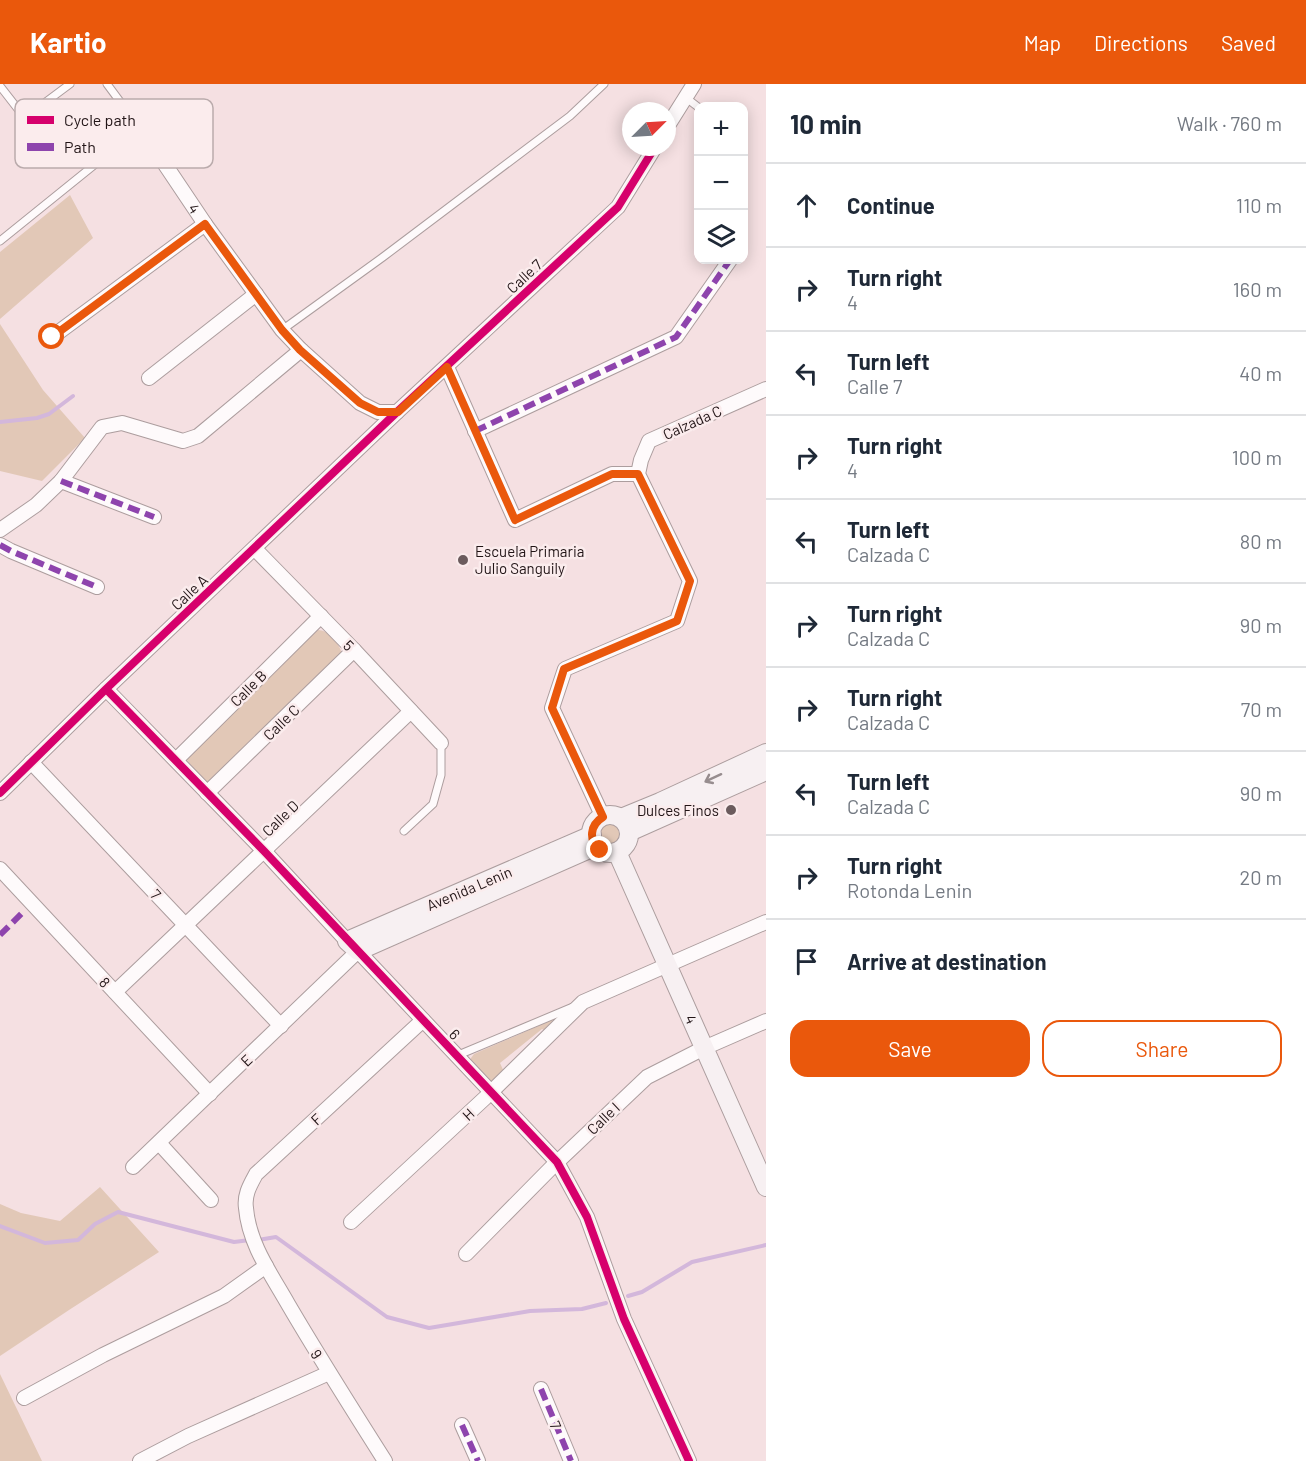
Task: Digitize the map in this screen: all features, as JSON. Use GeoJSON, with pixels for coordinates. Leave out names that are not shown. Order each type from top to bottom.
{"type":"FeatureCollection","features":[{"type":"Feature","properties":{"kind":"street"},"geometry":{"type":"LineString","coordinates":[[676,113],[694,84]]}},
{"type":"Feature","properties":{"kind":"street","name":"Calle 7"},"geometry":{"type":"LineString","coordinates":[[398,412],[618,207],[649,156]]}},
{"type":"Feature","properties":{"kind":"street","name":"4"},"geometry":{"type":"LineString","coordinates":[[167,168],[282,330],[300,350],[360,403],[378,412],[398,412]]}},
{"type":"Feature","properties":{"kind":"street"},"geometry":{"type":"LineString","coordinates":[[52,337],[205,224]]}},
{"type":"Feature","properties":{"kind":"street"},"geometry":{"type":"LineString","coordinates":[[475,431],[676,337],[727,264]]}},
{"type":"Feature","properties":{"kind":"street"},"geometry":{"type":"LineString","coordinates":[[149,378],[256,294]]}},
{"type":"Feature","properties":{"kind":"street"},"geometry":{"type":"LineString","coordinates":[[0,530],[36,504],[61,481],[102,427],[122,423],[183,441],[198,436],[300,350]]}},
{"type":"Feature","properties":{"kind":"street"},"geometry":{"type":"LineString","coordinates":[[447,367],[515,520],[612,474],[638,474],[690,581],[677,621],[564,669],[552,708],[618,822],[629,838],[622,849],[605,853],[594,840],[594,824],[618,822],[766,771]]}},
{"type":"Feature","properties":{"kind":"street","name":"Calzada C"},"geometry":{"type":"LineString","coordinates":[[638,474],[649,441],[766,389]]}},
{"type":"Feature","properties":{"kind":"street","name":"Calle A"},"geometry":{"type":"LineString","coordinates":[[0,793],[106,689],[398,412]]}},
{"type":"Feature","properties":{"kind":"street"},"geometry":{"type":"LineString","coordinates":[[61,481],[154,517]]}},
{"type":"Feature","properties":{"kind":"street"},"geometry":{"type":"LineString","coordinates":[[0,545],[97,587]]}},
{"type":"Feature","properties":{"kind":"street","name":"5"},"geometry":{"type":"LineString","coordinates":[[255,549],[441,743]]}},
{"type":"Feature","properties":{"kind":"street","name":"Calle B"},"geometry":{"type":"LineString","coordinates":[[176,760],[321,616]]}},
{"type":"Feature","properties":{"kind":"street","name":"Calle C"},"geometry":{"type":"LineString","coordinates":[[207,793],[354,650]]}},
{"type":"Feature","properties":{"kind":"street","name":"6"},"geometry":{"type":"LineString","coordinates":[[106,689],[264,851],[557,1162],[587,1217],[624,1319],[689,1461]]}},
{"type":"Feature","properties":{"kind":"street","name":"Calle D"},"geometry":{"type":"LineString","coordinates":[[114,992],[411,711]]}},
{"type":"Feature","properties":{"kind":"street"},"geometry":{"type":"LineString","coordinates":[[618,822],[766,753]]}},
{"type":"Feature","properties":{"kind":"street","name":"7"},"geometry":{"type":"LineString","coordinates":[[32,762],[280,1026]]}},
{"type":"Feature","properties":{"kind":"street","name":"Avenida Lenin"},"geometry":{"type":"LineString","coordinates":[[352,946],[594,840]]}},
{"type":"Feature","properties":{"kind":"street","name":"4"},"geometry":{"type":"LineString","coordinates":[[617,852],[766,1186]]}},
{"type":"Feature","properties":{"kind":"street","name":"8"},"geometry":{"type":"LineString","coordinates":[[0,869],[210,1094]]}},
{"type":"Feature","properties":{"kind":"street","name":"H"},"geometry":{"type":"LineString","coordinates":[[351,1222],[491,1092],[583,1002],[766,921]]}},
{"type":"Feature","properties":{"kind":"street","name":"E"},"geometry":{"type":"LineString","coordinates":[[133,1167],[280,1026],[352,946]]}},
{"type":"Feature","properties":{"kind":"street","name":"F"},"geometry":{"type":"LineString","coordinates":[[253,1240],[245,1205],[248,1188],[256,1174],[423,1020]]}},
{"type":"Feature","properties":{"kind":"street","name":"Calle I"},"geometry":{"type":"LineString","coordinates":[[465,1254],[557,1162],[647,1077],[704,1048],[766,1021]]}},
{"type":"Feature","properties":{"kind":"street"},"geometry":{"type":"LineString","coordinates":[[159,1143],[211,1200]]}},
{"type":"Feature","properties":{"kind":"street","name":"9"},"geometry":{"type":"LineString","coordinates":[[253,1240],[309,1341],[385,1461]]}},
{"type":"Feature","properties":{"kind":"street"},"geometry":{"type":"LineString","coordinates":[[24,1398],[103,1355],[224,1296],[266,1266]]}},
{"type":"Feature","properties":{"kind":"street"},"geometry":{"type":"LineString","coordinates":[[140,1461],[188,1436],[329,1373]]}},
{"type":"Feature","properties":{"kind":"street","name":"7"},"geometry":{"type":"LineString","coordinates":[[541,1389],[571,1461]]}},
{"type":"Feature","properties":{"kind":"street"},"geometry":{"type":"LineString","coordinates":[[462,1425],[478,1461]]}},
{"type":"Feature","properties":{"kind":"lane"},"geometry":{"type":"LineString","coordinates":[[50,99],[70,84]]}},
{"type":"Feature","properties":{"kind":"lane"},"geometry":{"type":"LineString","coordinates":[[107,84],[118,99]]}},
{"type":"Feature","properties":{"kind":"lane"},"geometry":{"type":"LineString","coordinates":[[282,330],[570,116],[604,84]]}},
{"type":"Feature","properties":{"kind":"lane"},"geometry":{"type":"LineString","coordinates":[[0,86],[15,105]]}},
{"type":"Feature","properties":{"kind":"lane"},"geometry":{"type":"LineString","coordinates":[[686,97],[694,103]]}},
{"type":"Feature","properties":{"kind":"lane"},"geometry":{"type":"LineString","coordinates":[[0,241],[90,168]]}},
{"type":"Feature","properties":{"kind":"lane"},"geometry":{"type":"LineString","coordinates":[[404,831],[433,804],[441,775],[441,743]]}},
{"type":"Feature","properties":{"kind":"lane","name":"H"},"geometry":{"type":"LineString","coordinates":[[456,1056],[583,1002]]}},
{"type":"Feature","properties":{"kind":"shaded area"},"geometry":{"type":"Polygon","coordinates":[[[70,195],[93,238],[0,319],[0,252],[70,195]]]}},
{"type":"Feature","properties":{"kind":"shaded area"},"geometry":{"type":"Polygon","coordinates":[[[0,324],[43,390],[85,438],[42,481],[0,471],[0,324]]]}},
{"type":"Feature","properties":{"kind":"shaded area"},"geometry":{"type":"Polygon","coordinates":[[[318,630],[326,632],[333,638],[342,654],[209,783],[204,781],[186,759],[312,633],[318,630]]]}},
{"type":"Feature","properties":{"kind":"shaded area"},"geometry":{"type":"Polygon","coordinates":[[[610,819],[620,823],[624,833],[620,843],[610,847],[600,843],[596,833],[600,823],[610,819]]]}},
{"type":"Feature","properties":{"kind":"shaded area"},"geometry":{"type":"Polygon","coordinates":[[[552,1020],[555,1021],[548,1032],[542,1029],[500,1063],[504,1072],[495,1083],[490,1082],[470,1062],[474,1054],[552,1020]]]}},
{"type":"Feature","properties":{"kind":"shaded area"},"geometry":{"type":"Polygon","coordinates":[[[100,1187],[159,1252],[0,1356],[0,1204],[21,1213],[60,1221],[100,1187]]]}},
{"type":"Feature","properties":{"kind":"shaded area"},"geometry":{"type":"Polygon","coordinates":[[[0,1374],[42,1461],[0,1461],[0,1374]]]}},
{"type":"Feature","properties":{"kind":"waterway"},"geometry":{"type":"LineString","coordinates":[[0,422],[37,418],[49,414],[73,396]]}},
{"type":"Feature","properties":{"kind":"waterway"},"geometry":{"type":"LineString","coordinates":[[0,1226],[45,1243],[78,1240],[95,1224],[118,1212],[234,1242],[250,1240]]}},
{"type":"Feature","properties":{"kind":"waterway"},"geometry":{"type":"LineString","coordinates":[[258,1240],[276,1237],[387,1317],[429,1328],[530,1311],[582,1309],[606,1303]]}},
{"type":"Feature","properties":{"kind":"waterway"},"geometry":{"type":"LineString","coordinates":[[628,1296],[642,1292],[692,1262],[766,1245]]}},
{"type":"Feature","properties":{"kind":"marked path"},"geometry":{"type":"LineString","coordinates":[[475,431],[676,337],[727,264]]}},
{"type":"Feature","properties":{"kind":"marked path"},"geometry":{"type":"LineString","coordinates":[[61,481],[154,517]]}},
{"type":"Feature","properties":{"kind":"marked path"},"geometry":{"type":"LineString","coordinates":[[0,545],[97,587]]}},
{"type":"Feature","properties":{"kind":"marked path"},"geometry":{"type":"LineString","coordinates":[[0,935],[24,911]]}},
{"type":"Feature","properties":{"kind":"marked path"},"geometry":{"type":"LineString","coordinates":[[541,1389],[571,1461]]}},
{"type":"Feature","properties":{"kind":"marked path"},"geometry":{"type":"LineString","coordinates":[[462,1425],[478,1461]]}},
{"type":"Feature","properties":{"kind":"cycle path"},"geometry":{"type":"LineString","coordinates":[[0,793],[397,412],[618,207],[649,156]]}},
{"type":"Feature","properties":{"kind":"cycle path"},"geometry":{"type":"LineString","coordinates":[[106,689],[264,851],[557,1162],[587,1217],[624,1319],[689,1461]]}},
{"type":"Feature","properties":{"kind":"place","name":"Escuela Primaria Julio Sanguily"},"geometry":{"type":"Point","coordinates":[463,560]}},
{"type":"Feature","properties":{"kind":"place","name":"Dulces Finos"},"geometry":{"type":"Point","coordinates":[731,810]}},
{"type":"Feature","properties":{"kind":"route"},"geometry":{"type":"LineString","coordinates":[[52,337],[205,224],[282,330],[300,350],[360,403],[378,412],[398,412],[447,367],[515,520],[612,474],[638,474],[690,581],[677,621],[564,669],[552,708],[603,817],[594,824],[591,835],[600,850]]}}]}
